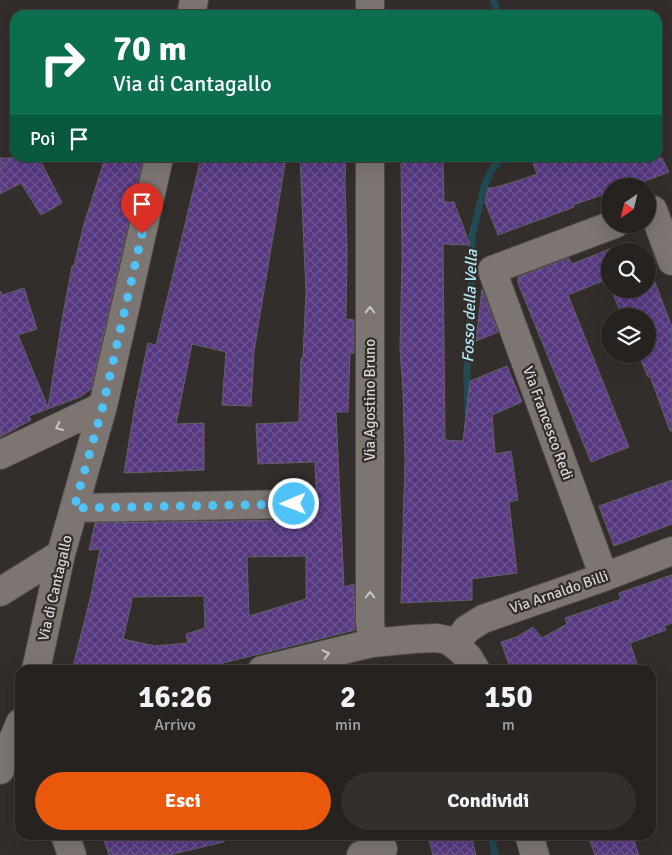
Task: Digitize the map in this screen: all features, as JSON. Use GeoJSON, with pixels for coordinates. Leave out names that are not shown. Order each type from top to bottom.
{"type":"FeatureCollection","features":[{"type":"Feature","properties":{"kind":"street","name":"Via di Cantagallo"},"geometry":{"type":"LineString","coordinates":[[37,665],[61,554],[103,406],[158,162]]}},
{"type":"Feature","properties":{"kind":"street","name":"Via Agostino Bruno"},"geometry":{"type":"LineString","coordinates":[[370,162],[370,621],[372,643]]}},
{"type":"Feature","properties":{"kind":"street"},"geometry":{"type":"LineString","coordinates":[[657,208],[672,262]]}},
{"type":"Feature","properties":{"kind":"street","name":"Via Francesco Redi"},"geometry":{"type":"LineString","coordinates":[[601,229],[492,270],[604,577]]}},
{"type":"Feature","properties":{"kind":"street"},"geometry":{"type":"LineString","coordinates":[[0,455],[103,406]]}},
{"type":"Feature","properties":{"kind":"street"},"geometry":{"type":"LineString","coordinates":[[74,508],[294,504]]}},
{"type":"Feature","properties":{"kind":"street","name":"Via Arnaldo Billi"},"geometry":{"type":"LineString","coordinates":[[455,645],[467,630],[483,619],[604,577],[672,550]]}},
{"type":"Feature","properties":{"kind":"street"},"geometry":{"type":"LineString","coordinates":[[0,592],[61,554]]}},
{"type":"Feature","properties":{"kind":"street"},"geometry":{"type":"LineString","coordinates":[[282,665],[372,643],[437,638],[447,640],[455,645],[468,657],[473,665]]}},
{"type":"Feature","properties":{"kind":"street"},"geometry":{"type":"LineString","coordinates":[[0,770],[15,735]]}},
{"type":"Feature","properties":{"kind":"street"},"geometry":{"type":"LineString","coordinates":[[66,840],[72,855]]}},
{"type":"Feature","properties":{"kind":"street"},"geometry":{"type":"LineString","coordinates":[[530,840],[535,855]]}},
{"type":"Feature","properties":{"kind":"building"},"geometry":{"type":"Polygon","coordinates":[[[0,158],[10,158],[10,162],[41,162],[62,203],[41,215],[21,183],[0,194],[0,158]]]}},
{"type":"Feature","properties":{"kind":"building"},"geometry":{"type":"Polygon","coordinates":[[[662,158],[669,172],[653,178],[601,178],[601,195],[498,235],[485,202],[488,188],[537,174],[532,162],[662,162],[662,158]]]}},
{"type":"Feature","properties":{"kind":"building"},"geometry":{"type":"Polygon","coordinates":[[[104,162],[142,162],[91,389],[80,397],[29,416],[31,420],[0,437],[0,291],[3,295],[24,288],[37,329],[18,335],[48,407],[72,266],[74,266],[84,224],[104,162]]]}},
{"type":"Feature","properties":{"kind":"building"},"geometry":{"type":"Polygon","coordinates":[[[200,162],[285,162],[254,351],[251,406],[222,405],[226,352],[192,344],[176,424],[204,423],[204,470],[124,473],[135,405],[148,343],[156,345],[200,162]]]}},
{"type":"Feature","properties":{"kind":"building"},"geometry":{"type":"Polygon","coordinates":[[[300,162],[346,162],[346,319],[354,320],[354,353],[350,353],[348,412],[336,412],[344,587],[354,584],[355,630],[215,665],[73,665],[91,595],[100,549],[89,550],[95,523],[294,520],[317,516],[315,462],[258,464],[256,424],[299,422],[301,358],[303,358],[306,292],[300,162]],[[306,556],[247,557],[249,616],[306,599],[306,556]],[[204,596],[132,597],[123,639],[155,646],[188,643],[186,634],[205,628],[204,596]]]}},
{"type":"Feature","properties":{"kind":"building"},"geometry":{"type":"Polygon","coordinates":[[[401,162],[443,162],[444,202],[454,202],[470,245],[443,244],[445,440],[463,441],[470,381],[507,366],[522,402],[492,415],[495,454],[511,451],[518,500],[509,502],[517,573],[472,579],[472,600],[401,603],[405,460],[400,350],[401,162]]]}},
{"type":"Feature","properties":{"kind":"building"},"geometry":{"type":"Polygon","coordinates":[[[601,253],[601,282],[568,295],[629,447],[591,462],[518,283],[518,277],[569,258],[572,264],[601,253]]]}},
{"type":"Feature","properties":{"kind":"building"},"geometry":{"type":"Polygon","coordinates":[[[656,285],[672,327],[672,431],[670,431],[650,376],[648,377],[642,363],[656,363],[656,308],[619,308],[615,298],[656,298],[656,285]]]}},
{"type":"Feature","properties":{"kind":"building"},"geometry":{"type":"Polygon","coordinates":[[[482,289],[498,332],[476,341],[482,289]]]}},
{"type":"Feature","properties":{"kind":"building"},"geometry":{"type":"Polygon","coordinates":[[[672,480],[672,524],[614,546],[599,506],[672,480]]]}},
{"type":"Feature","properties":{"kind":"building"},"geometry":{"type":"Polygon","coordinates":[[[672,575],[672,623],[664,626],[666,630],[630,643],[637,665],[509,665],[501,642],[517,637],[533,627],[542,638],[567,624],[565,618],[621,599],[619,593],[672,575]]]}},
{"type":"Feature","properties":{"kind":"building"},"geometry":{"type":"Polygon","coordinates":[[[104,840],[224,840],[224,842],[169,855],[109,855],[104,840]]]}},
{"type":"Feature","properties":{"kind":"building"},"geometry":{"type":"Polygon","coordinates":[[[429,840],[472,840],[476,855],[433,855],[429,840]]]}},
{"type":"Feature","properties":{"kind":"building"},"geometry":{"type":"Polygon","coordinates":[[[634,840],[639,855],[595,855],[590,841],[634,840]]]}},
{"type":"Feature","properties":{"kind":"waterway","name":"Fosso della Vella"},"geometry":{"type":"LineString","coordinates":[[493,0],[497,10]]}},
{"type":"Feature","properties":{"kind":"waterway","name":"Fosso della Vella"},"geometry":{"type":"LineString","coordinates":[[468,413],[467,373],[472,236],[484,187],[491,171],[498,162]]}},
{"type":"Feature","properties":{"kind":"waterway","name":"Fosso della Vella"},"geometry":{"type":"LineString","coordinates":[[492,840],[495,855]]}},
{"type":"Feature","properties":{"kind":"route"},"geometry":{"type":"LineString","coordinates":[[142,234],[103,406],[74,508],[294,504]]}}]}
